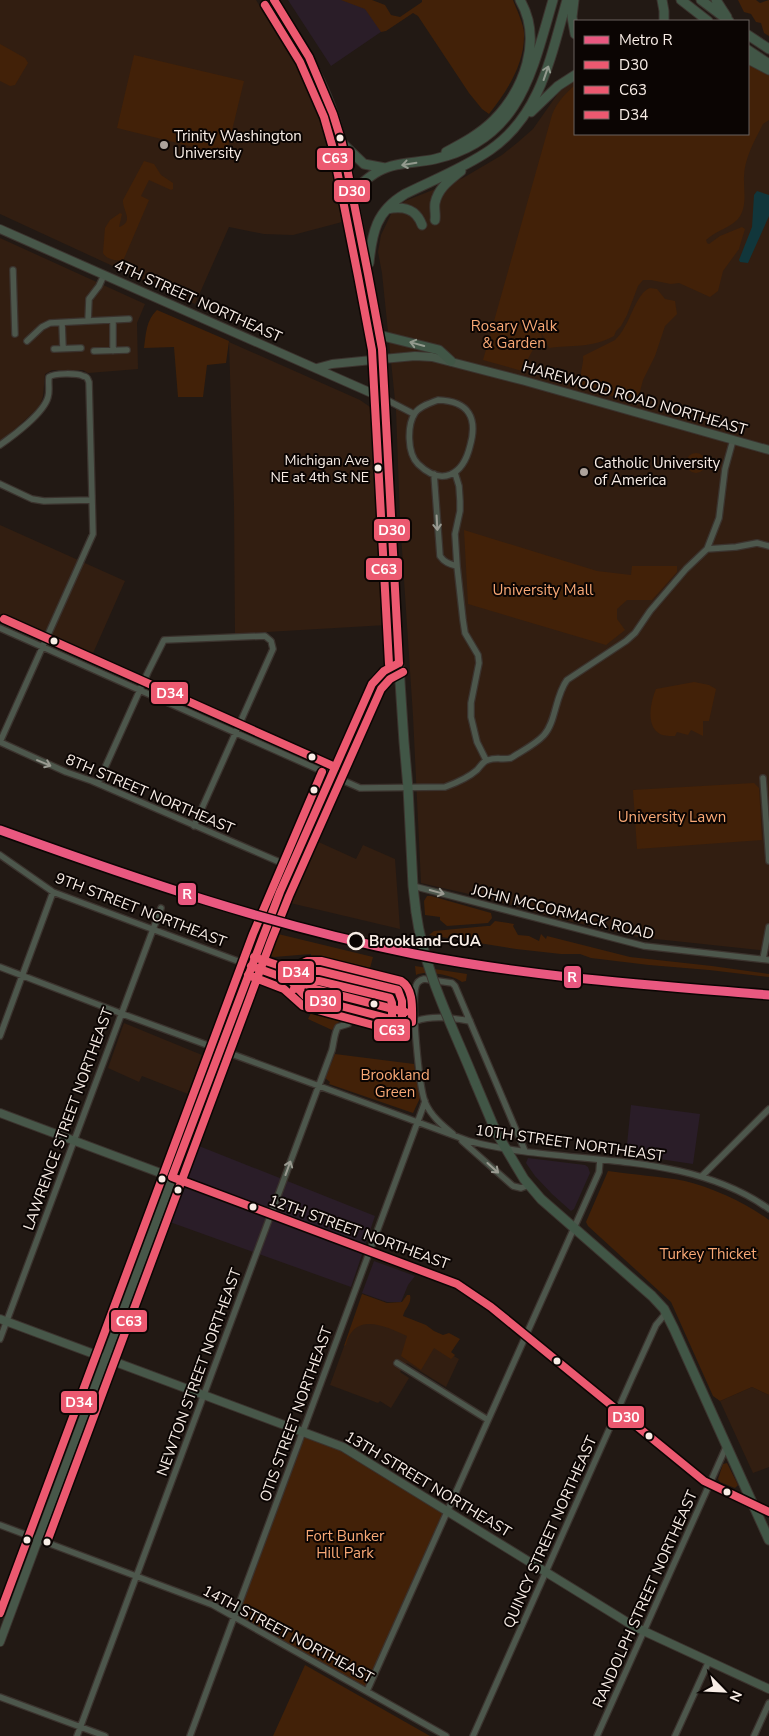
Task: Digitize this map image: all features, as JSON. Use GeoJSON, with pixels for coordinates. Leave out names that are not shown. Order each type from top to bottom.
{"type":"FeatureCollection","features":[{"type":"Feature","properties":{"kind":"main road"},"geometry":{"type":"LineString","coordinates":[[430,161],[478,133],[501,112],[514,94],[528,62],[531,44],[529,21],[520,0]]}},
{"type":"Feature","properties":{"kind":"main road"},"geometry":{"type":"LineString","coordinates":[[553,0],[524,91],[511,110],[491,132],[475,144],[454,154],[430,161],[385,168],[373,174],[352,192],[379,334],[382,360],[413,886],[418,929],[430,971],[504,1148],[519,1173],[529,1185],[574,1228],[652,1296],[666,1313],[769,1540]]}},
{"type":"Feature","properties":{"kind":"main road"},"geometry":{"type":"LineString","coordinates":[[513,130],[532,105],[542,84],[567,0]]}},
{"type":"Feature","properties":{"kind":"main road"},"geometry":{"type":"LineString","coordinates":[[574,0],[572,17],[574,28]]}},
{"type":"Feature","properties":{"kind":"main road"},"geometry":{"type":"LineString","coordinates":[[662,0],[664,20]]}},
{"type":"Feature","properties":{"kind":"main road"},"geometry":{"type":"LineString","coordinates":[[681,0],[707,20]]}},
{"type":"Feature","properties":{"kind":"main road"},"geometry":{"type":"LineString","coordinates":[[701,0],[728,20]]}},
{"type":"Feature","properties":{"kind":"main road"},"geometry":{"type":"LineString","coordinates":[[716,0],[728,20]]}},
{"type":"Feature","properties":{"kind":"main road"},"geometry":{"type":"LineString","coordinates":[[749,36],[769,49]]}},
{"type":"Feature","properties":{"kind":"main road"},"geometry":{"type":"LineString","coordinates":[[749,51],[769,64]]}},
{"type":"Feature","properties":{"kind":"main road"},"geometry":{"type":"LineString","coordinates":[[749,60],[769,70]]}},
{"type":"Feature","properties":{"kind":"main road"},"geometry":{"type":"LineString","coordinates":[[368,274],[374,231],[378,221],[400,197],[475,159],[496,146],[558,86],[574,76]]}},
{"type":"Feature","properties":{"kind":"main road"},"geometry":{"type":"LineString","coordinates":[[342,143],[364,164],[385,168]]}},
{"type":"Feature","properties":{"kind":"main road"},"geometry":{"type":"LineString","coordinates":[[435,220],[435,206],[441,190],[475,159]]}},
{"type":"Feature","properties":{"kind":"main road"},"geometry":{"type":"LineString","coordinates":[[387,210],[399,208],[412,210],[418,216],[422,225]]}},
{"type":"Feature","properties":{"kind":"main road"},"geometry":{"type":"LineString","coordinates":[[379,334],[439,350],[451,361]]}},
{"type":"Feature","properties":{"kind":"street"},"geometry":{"type":"LineString","coordinates":[[274,0],[314,68],[330,105],[342,143],[352,192]]}},
{"type":"Feature","properties":{"kind":"street","name":"4TH STREET NORTHEAST"},"geometry":{"type":"LineString","coordinates":[[0,229],[385,400]]}},
{"type":"Feature","properties":{"kind":"street"},"geometry":{"type":"LineString","coordinates":[[13,270],[15,334]]}},
{"type":"Feature","properties":{"kind":"street"},"geometry":{"type":"LineString","coordinates":[[88,322],[89,300],[104,275]]}},
{"type":"Feature","properties":{"kind":"street"},"geometry":{"type":"LineString","coordinates":[[27,341],[42,327],[50,323],[128,318]]}},
{"type":"Feature","properties":{"kind":"street"},"geometry":{"type":"LineString","coordinates":[[113,320],[113,351]]}},
{"type":"Feature","properties":{"kind":"street"},"geometry":{"type":"LineString","coordinates":[[62,323],[63,348]]}},
{"type":"Feature","properties":{"kind":"street"},"geometry":{"type":"LineString","coordinates":[[54,349],[81,348]]}},
{"type":"Feature","properties":{"kind":"street"},"geometry":{"type":"LineString","coordinates":[[94,351],[127,350]]}},
{"type":"Feature","properties":{"kind":"street","name":"HAREWOOD ROAD NORTHEAST"},"geometry":{"type":"LineString","coordinates":[[316,368],[332,364],[428,356],[769,450]]}},
{"type":"Feature","properties":{"kind":"street"},"geometry":{"type":"LineString","coordinates":[[0,445],[17,432],[46,404],[49,377],[53,374],[83,375],[87,378],[89,382],[93,534],[0,742]]}},
{"type":"Feature","properties":{"kind":"street"},"geometry":{"type":"LineString","coordinates":[[385,400],[414,414]]}},
{"type":"Feature","properties":{"kind":"street"},"geometry":{"type":"LineString","coordinates":[[438,400],[456,403],[470,413],[473,423],[474,433],[467,457],[455,473],[440,476],[434,474],[414,460],[412,454],[410,442],[414,414],[423,406],[438,400]]}},
{"type":"Feature","properties":{"kind":"street"},"geometry":{"type":"LineString","coordinates":[[0,628],[360,788],[445,787],[457,783],[476,772],[486,760],[505,760],[511,758],[545,734],[550,725],[560,688],[567,680],[635,633],[650,611],[686,569],[707,549],[719,518],[725,469],[733,440]]}},
{"type":"Feature","properties":{"kind":"street"},"geometry":{"type":"LineString","coordinates":[[455,473],[459,486],[460,501],[455,534],[457,566],[466,634],[478,655],[479,662],[472,697],[471,717],[477,742],[486,760]]}},
{"type":"Feature","properties":{"kind":"street"},"geometry":{"type":"LineString","coordinates":[[434,474],[440,556],[443,560],[457,566]]}},
{"type":"Feature","properties":{"kind":"street"},"geometry":{"type":"LineString","coordinates":[[0,484],[32,499],[44,501],[92,500]]}},
{"type":"Feature","properties":{"kind":"street"},"geometry":{"type":"LineString","coordinates":[[707,549],[736,547],[756,543],[769,546]]}},
{"type":"Feature","properties":{"kind":"street"},"geometry":{"type":"LineString","coordinates":[[98,783],[139,690],[164,640],[265,636],[272,641],[273,649],[194,826]]}},
{"type":"Feature","properties":{"kind":"street"},"geometry":{"type":"LineString","coordinates":[[0,1642],[219,1050],[280,892],[372,684],[387,668],[399,663]]}},
{"type":"Feature","properties":{"kind":"street","name":"8TH STREET NORTHEAST"},"geometry":{"type":"LineString","coordinates":[[0,742],[66,772],[98,783],[291,867]]}},
{"type":"Feature","properties":{"kind":"street"},"geometry":{"type":"LineString","coordinates":[[763,778],[769,861]]}},
{"type":"Feature","properties":{"kind":"street","name":"9TH STREET NORTHEAST"},"geometry":{"type":"LineString","coordinates":[[0,855],[53,892],[251,966]]}},
{"type":"Feature","properties":{"kind":"street","name":"JOHN MCCORMACK ROAD"},"geometry":{"type":"LineString","coordinates":[[413,886],[644,946],[766,960]]}},
{"type":"Feature","properties":{"kind":"street"},"geometry":{"type":"LineString","coordinates":[[0,1036],[53,892]]}},
{"type":"Feature","properties":{"kind":"street","name":"LAWRENCE STREET NORTHEAST"},"geometry":{"type":"LineString","coordinates":[[0,1338],[3,1320],[161,908]]}},
{"type":"Feature","properties":{"kind":"street"},"geometry":{"type":"LineString","coordinates":[[766,960],[769,927]]}},
{"type":"Feature","properties":{"kind":"street","name":"10TH STREET NORTHEAST"},"geometry":{"type":"LineString","coordinates":[[0,967],[219,1050],[474,1143],[676,1170],[702,1176],[729,1186],[769,1208]]}},
{"type":"Feature","properties":{"kind":"street"},"geometry":{"type":"LineString","coordinates":[[525,1151],[455,986],[452,983],[424,978],[419,981],[416,986],[416,1021],[424,1101],[439,1122],[512,1186],[521,1188],[529,1185]]}},
{"type":"Feature","properties":{"kind":"street"},"geometry":{"type":"LineString","coordinates":[[416,1021],[439,1016],[470,1021]]}},
{"type":"Feature","properties":{"kind":"street","name":"NEWTON STREET NORTHEAST"},"geometry":{"type":"LineString","coordinates":[[77,1736],[336,1039],[335,1033],[338,1027],[348,1024]]}},
{"type":"Feature","properties":{"kind":"street","name":"OTIS STREET NORTHEAST"},"geometry":{"type":"LineString","coordinates":[[190,1736],[424,1101]]}},
{"type":"Feature","properties":{"kind":"street"},"geometry":{"type":"LineString","coordinates":[[702,1176],[769,1109]]}},
{"type":"Feature","properties":{"kind":"street","name":"12TH STREET NORTHEAST"},"geometry":{"type":"LineString","coordinates":[[0,1112],[457,1284],[473,1294],[526,1336],[709,1484],[769,1512]]}},
{"type":"Feature","properties":{"kind":"street"},"geometry":{"type":"LineString","coordinates":[[367,1691],[599,1172],[600,1160]]}},
{"type":"Feature","properties":{"kind":"street","name":"QUINCY STREET NORTHEAST"},"geometry":{"type":"LineString","coordinates":[[473,1736],[656,1325],[666,1313]]}},
{"type":"Feature","properties":{"kind":"street","name":"13TH STREET NORTHEAST"},"geometry":{"type":"LineString","coordinates":[[3,1320],[350,1451],[644,1632],[769,1689]]}},
{"type":"Feature","properties":{"kind":"street"},"geometry":{"type":"LineString","coordinates":[[397,1363],[488,1420]]}},
{"type":"Feature","properties":{"kind":"street","name":"RANDOLPH STREET NORTHEAST"},"geometry":{"type":"LineString","coordinates":[[598,1736],[727,1444]]}},
{"type":"Feature","properties":{"kind":"street","name":"14TH STREET NORTHEAST"},"geometry":{"type":"LineString","coordinates":[[0,1525],[203,1601],[234,1616],[446,1736]]}},
{"type":"Feature","properties":{"kind":"street"},"geometry":{"type":"LineString","coordinates":[[675,1736],[709,1661]]}},
{"type":"Feature","properties":{"kind":"street"},"geometry":{"type":"LineString","coordinates":[[0,1697],[105,1736]]}},
{"type":"Feature","properties":{"kind":"street"},"geometry":{"type":"LineString","coordinates":[[754,1736],[769,1703]]}},
{"type":"Feature","properties":{"kind":"shaded area","name":"Trinity Washington University"},"geometry":{"type":"Polygon","coordinates":[[[0,0],[256,0],[298,67],[317,110],[330,156],[342,222],[293,235],[264,234],[229,227],[195,304],[0,214],[0,0]]]}},
{"type":"Feature","properties":{"kind":"shaded area"},"geometry":{"type":"Polygon","coordinates":[[[288,0],[357,0],[394,23],[331,66],[288,0]]]}},
{"type":"Feature","properties":{"kind":"shaded area","name":"Catholic University of America"},"geometry":{"type":"Polygon","coordinates":[[[769,80],[769,951],[637,937],[421,883],[413,716],[400,519],[396,410],[382,273],[378,252],[381,235],[391,214],[405,201],[463,178],[502,155],[533,129],[559,92],[574,82],[574,135],[749,135],[769,80]]]}},
{"type":"Feature","properties":{"kind":"shaded area"},"geometry":{"type":"Polygon","coordinates":[[[0,238],[145,304],[137,323],[138,369],[88,373],[83,370],[52,370],[45,374],[40,406],[0,441],[0,238]]]}},
{"type":"Feature","properties":{"kind":"shaded area"},"geometry":{"type":"Polygon","coordinates":[[[229,342],[360,400],[373,409],[386,625],[235,634],[234,505],[229,342]]]}},
{"type":"Feature","properties":{"kind":"shaded area"},"geometry":{"type":"Polygon","coordinates":[[[0,525],[125,581],[90,660],[0,620],[0,525]]]}},
{"type":"Feature","properties":{"kind":"shaded area"},"geometry":{"type":"Polygon","coordinates":[[[312,839],[356,859],[363,845],[395,859],[400,929],[286,902],[312,839]]]}},
{"type":"Feature","properties":{"kind":"shaded area"},"geometry":{"type":"Polygon","coordinates":[[[124,1023],[202,1055],[188,1094],[142,1076],[139,1082],[108,1068],[124,1023]]]}},
{"type":"Feature","properties":{"kind":"shaded area"},"geometry":{"type":"Polygon","coordinates":[[[631,1105],[700,1114],[693,1164],[626,1154],[631,1105]]]}},
{"type":"Feature","properties":{"kind":"shaded area"},"geometry":{"type":"Polygon","coordinates":[[[194,1144],[375,1216],[351,1287],[167,1221],[194,1144]]]}},
{"type":"Feature","properties":{"kind":"shaded area"},"geometry":{"type":"Polygon","coordinates":[[[528,1158],[585,1165],[588,1167],[590,1173],[574,1209],[571,1211],[535,1176],[526,1163],[528,1158]]]}},
{"type":"Feature","properties":{"kind":"shaded area"},"geometry":{"type":"Polygon","coordinates":[[[374,1261],[415,1276],[408,1285],[401,1302],[387,1302],[362,1293],[374,1261]]]}},
{"type":"Feature","properties":{"kind":"shaded area"},"geometry":{"type":"Polygon","coordinates":[[[360,1302],[428,1329],[455,1346],[450,1354],[459,1359],[446,1387],[407,1363],[400,1372],[409,1378],[391,1408],[380,1401],[378,1403],[330,1385],[360,1302]]]}},
{"type":"Feature","properties":{"kind":"shaded area"},"geometry":{"type":"Polygon","coordinates":[[[752,1387],[769,1395],[769,1467],[753,1473],[720,1401],[752,1387]]]}},
{"type":"Feature","properties":{"kind":"green space"},"geometry":{"type":"Polygon","coordinates":[[[341,0],[372,0],[385,5],[391,15],[400,17],[422,2],[422,0],[513,0],[524,30],[524,44],[514,76],[489,114],[482,109],[469,93],[418,16],[413,13],[386,31],[381,32],[365,9],[341,0]]]}},
{"type":"Feature","properties":{"kind":"green space"},"geometry":{"type":"Polygon","coordinates":[[[738,0],[756,0],[760,3],[769,0],[769,36],[764,33],[761,23],[756,22],[751,14],[744,12],[738,0]]]}},
{"type":"Feature","properties":{"kind":"green space"},"geometry":{"type":"Polygon","coordinates":[[[0,44],[25,58],[28,63],[15,85],[10,86],[0,81],[0,44]]]}},
{"type":"Feature","properties":{"kind":"green space"},"geometry":{"type":"Polygon","coordinates":[[[134,55],[244,81],[226,155],[117,128],[134,55]]]}},
{"type":"Feature","properties":{"kind":"green space","name":"Rosary Walk & Garden"},"geometry":{"type":"Polygon","coordinates":[[[749,63],[769,75],[769,120],[763,124],[747,158],[744,173],[744,206],[741,215],[735,222],[706,240],[709,244],[720,236],[742,227],[745,229],[739,249],[723,271],[718,291],[710,297],[679,283],[671,284],[643,280],[638,286],[627,315],[614,336],[598,343],[549,348],[541,332],[542,338],[533,349],[522,371],[483,360],[552,115],[556,106],[574,86],[574,135],[749,135],[749,63]]]}},
{"type":"Feature","properties":{"kind":"green space"},"geometry":{"type":"Polygon","coordinates":[[[144,161],[154,164],[161,175],[173,183],[173,189],[171,190],[149,180],[141,196],[149,200],[123,261],[111,259],[103,253],[105,228],[110,220],[120,213],[122,214],[119,227],[126,222],[127,215],[123,200],[144,161]]]}},
{"type":"Feature","properties":{"kind":"green space"},"geometry":{"type":"Polygon","coordinates":[[[650,288],[657,289],[665,299],[675,301],[677,314],[665,326],[655,356],[643,380],[637,403],[576,386],[581,379],[583,356],[615,340],[625,327],[640,296],[650,288]]]}},
{"type":"Feature","properties":{"kind":"green space"},"geometry":{"type":"Polygon","coordinates":[[[157,310],[229,341],[226,363],[207,365],[203,397],[178,397],[174,347],[144,348],[149,323],[157,310]]]}},
{"type":"Feature","properties":{"kind":"green space"},"geometry":{"type":"Polygon","coordinates":[[[696,453],[703,456],[706,463],[703,470],[696,473],[689,470],[686,463],[689,456],[696,453]]]}},
{"type":"Feature","properties":{"kind":"green space","name":"University Mall"},"geometry":{"type":"Polygon","coordinates":[[[464,530],[597,571],[631,575],[632,566],[677,566],[677,572],[652,600],[627,600],[617,609],[617,619],[625,630],[606,645],[468,604],[464,530]]]}},
{"type":"Feature","properties":{"kind":"green space"},"geometry":{"type":"Polygon","coordinates":[[[694,682],[709,685],[716,689],[709,721],[703,721],[703,736],[691,730],[688,735],[677,732],[675,736],[660,734],[652,725],[650,713],[656,689],[694,682]]]}},
{"type":"Feature","properties":{"kind":"green space","name":"University Lawn"},"geometry":{"type":"Polygon","coordinates":[[[754,783],[759,788],[762,840],[637,849],[633,790],[754,783]]]}},
{"type":"Feature","properties":{"kind":"green space"},"geometry":{"type":"Polygon","coordinates":[[[427,896],[491,913],[492,918],[488,923],[447,926],[440,920],[440,917],[425,915],[424,901],[427,896]]]}},
{"type":"Feature","properties":{"kind":"green space"},"geometry":{"type":"Polygon","coordinates":[[[495,921],[514,924],[513,926],[518,935],[529,936],[539,941],[541,934],[546,939],[547,936],[630,957],[769,974],[769,977],[591,958],[580,954],[516,949],[429,935],[434,931],[490,926],[495,921]]]}},
{"type":"Feature","properties":{"kind":"green space"},"geometry":{"type":"Polygon","coordinates":[[[274,933],[373,957],[370,968],[329,958],[311,957],[311,954],[274,957],[268,955],[266,952],[274,933]]]}},
{"type":"Feature","properties":{"kind":"green space"},"geometry":{"type":"Polygon","coordinates":[[[295,959],[329,960],[328,965],[312,962],[287,969],[273,966],[271,963],[295,959]]]}},
{"type":"Feature","properties":{"kind":"green space"},"geometry":{"type":"Polygon","coordinates":[[[415,966],[467,974],[466,981],[462,982],[453,977],[439,974],[426,973],[416,975],[415,966]]]}},
{"type":"Feature","properties":{"kind":"green space"},"geometry":{"type":"Polygon","coordinates":[[[306,1004],[328,1009],[332,1013],[356,1019],[356,1022],[342,1021],[332,1030],[308,1019],[311,1013],[302,1010],[306,1004]]]}},
{"type":"Feature","properties":{"kind":"green space","name":"Brookland Green"},"geometry":{"type":"Polygon","coordinates":[[[335,1054],[414,1064],[420,1098],[413,1113],[329,1084],[330,1082],[325,1078],[335,1054]]]}},
{"type":"Feature","properties":{"kind":"green space","name":"Turkey Thicket"},"geometry":{"type":"Polygon","coordinates":[[[608,1171],[676,1179],[696,1184],[740,1202],[769,1220],[769,1395],[752,1387],[720,1401],[713,1396],[671,1302],[588,1226],[586,1222],[608,1171]]]}},
{"type":"Feature","properties":{"kind":"green space"},"geometry":{"type":"Polygon","coordinates":[[[362,1294],[387,1303],[402,1302],[407,1295],[410,1295],[409,1303],[403,1316],[426,1325],[443,1335],[449,1333],[460,1339],[451,1352],[455,1355],[451,1359],[434,1348],[421,1370],[401,1356],[407,1336],[390,1328],[372,1324],[356,1328],[350,1334],[344,1346],[362,1294]]]}},
{"type":"Feature","properties":{"kind":"green space","name":"Fort Bunker Hill Park"},"geometry":{"type":"Polygon","coordinates":[[[303,1431],[330,1442],[448,1511],[367,1691],[234,1616],[303,1431]]]}},
{"type":"Feature","properties":{"kind":"green space"},"geometry":{"type":"Polygon","coordinates":[[[727,1463],[738,1485],[735,1488],[720,1482],[718,1479],[723,1464],[727,1463]]]}},
{"type":"Feature","properties":{"kind":"green space"},"geometry":{"type":"Polygon","coordinates":[[[305,1665],[430,1736],[273,1736],[305,1665]]]}},
{"type":"Feature","properties":{"kind":"water"},"geometry":{"type":"Polygon","coordinates":[[[757,191],[769,195],[769,216],[748,263],[740,262],[739,260],[752,227],[754,195],[757,191]]]}},
{"type":"Feature","properties":{"kind":"metro line","name":"R"},"geometry":{"type":"LineString","coordinates":[[0,830],[205,900],[361,943],[502,969],[635,984],[769,995]]}},
{"type":"Feature","properties":{"kind":"transit line","name":"D30"},"geometry":{"type":"LineString","coordinates":[[274,0],[309,57],[333,114],[342,143],[368,274],[382,349],[399,663]]}},
{"type":"Feature","properties":{"kind":"transit line","name":"C63"},"geometry":{"type":"LineString","coordinates":[[265,5],[300,62],[324,117],[332,145],[372,350],[389,664]]}},
{"type":"Feature","properties":{"kind":"transit line","name":"D34"},"geometry":{"type":"LineString","coordinates":[[4,619],[335,767]]}},
{"type":"Feature","properties":{"kind":"transit line","name":"D30"},"geometry":{"type":"LineString","coordinates":[[172,1177],[280,892],[372,684],[384,671],[399,663]]}},
{"type":"Feature","properties":{"kind":"transit line","name":"C63"},"geometry":{"type":"LineString","coordinates":[[47,1542],[289,896],[381,689],[390,679],[403,672]]}},
{"type":"Feature","properties":{"kind":"transit line","name":"D34"},"geometry":{"type":"LineString","coordinates":[[0,1613],[253,934],[322,772]]}},
{"type":"Feature","properties":{"kind":"transit line","name":"D34"},"geometry":{"type":"LineString","coordinates":[[254,957],[295,971],[311,988],[405,1012]]}},
{"type":"Feature","properties":{"kind":"transit line","name":"D34"},"geometry":{"type":"LineString","coordinates":[[286,971],[307,961],[321,961],[401,981],[410,994],[412,1022]]}},
{"type":"Feature","properties":{"kind":"transit line","name":"D30"},"geometry":{"type":"LineString","coordinates":[[251,966],[290,980],[306,997],[402,1022]]}},
{"type":"Feature","properties":{"kind":"transit line","name":"D30"},"geometry":{"type":"LineString","coordinates":[[290,980],[310,971],[320,971],[398,990],[402,1001],[402,1022]]}},
{"type":"Feature","properties":{"kind":"transit line","name":"C63"},"geometry":{"type":"LineString","coordinates":[[248,975],[284,989],[303,1006],[399,1032]]}},
{"type":"Feature","properties":{"kind":"transit line","name":"C63"},"geometry":{"type":"LineString","coordinates":[[294,989],[312,981],[319,981],[390,998],[392,1003],[392,1022]]}},
{"type":"Feature","properties":{"kind":"transit line","name":"D30"},"geometry":{"type":"LineString","coordinates":[[172,1177],[457,1284],[491,1307],[704,1481],[769,1512]]}},
{"type":"Feature","properties":{"kind":"place","name":"Trinity Washington University"},"geometry":{"type":"Point","coordinates":[164,145]}},
{"type":"Feature","properties":{"kind":"place","name":"Michigan Ave NE at 4th St NE"},"geometry":{"type":"Point","coordinates":[378,468]}},
{"type":"Feature","properties":{"kind":"place","name":"Catholic University of America"},"geometry":{"type":"Point","coordinates":[584,472]}},
{"type":"Feature","properties":{"kind":"place","name":"Brookland–CUA"},"geometry":{"type":"Point","coordinates":[356,941]}}]}
